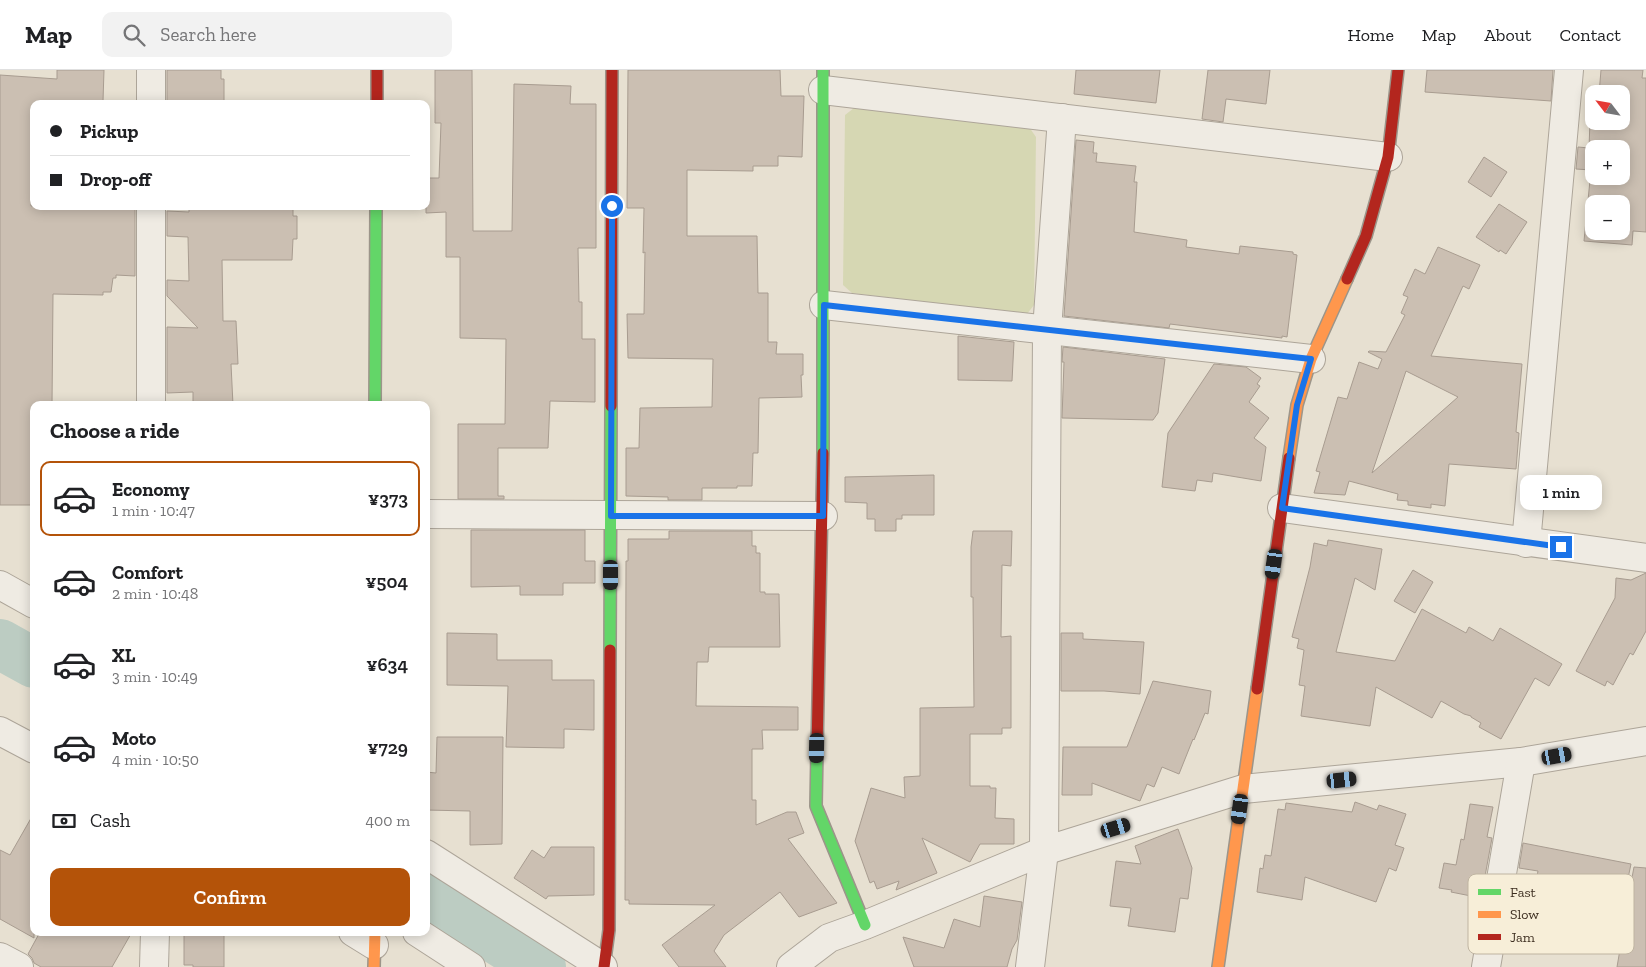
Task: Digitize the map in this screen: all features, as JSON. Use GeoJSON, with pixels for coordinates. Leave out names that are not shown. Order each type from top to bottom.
{"type":"FeatureCollection","features":[{"type":"Feature","properties":{"kind":"street"},"geometry":{"type":"LineString","coordinates":[[151,70],[151,100]]}},
{"type":"Feature","properties":{"kind":"street"},"geometry":{"type":"LineString","coordinates":[[377,70],[377,100]]}},
{"type":"Feature","properties":{"kind":"street"},"geometry":{"type":"LineString","coordinates":[[430,857],[604,967],[609,930],[612,70]]}},
{"type":"Feature","properties":{"kind":"street"},"geometry":{"type":"LineString","coordinates":[[1218,967],[1297,405],[1311,359],[1366,236],[1388,158],[1398,70]]}},
{"type":"Feature","properties":{"kind":"street"},"geometry":{"type":"LineString","coordinates":[[1526,543],[1569,70]]}},
{"type":"Feature","properties":{"kind":"street"},"geometry":{"type":"LineString","coordinates":[[865,924],[816,806],[823,516],[823,80],[1062,118],[1388,158]]}},
{"type":"Feature","properties":{"kind":"street"},"geometry":{"type":"LineString","coordinates":[[1030,967],[1044,850],[1047,330],[1062,118]]}},
{"type":"Feature","properties":{"kind":"street"},"geometry":{"type":"LineString","coordinates":[[151,210],[151,401]]}},
{"type":"Feature","properties":{"kind":"street"},"geometry":{"type":"LineString","coordinates":[[375,401],[376,210]]}},
{"type":"Feature","properties":{"kind":"street"},"geometry":{"type":"LineString","coordinates":[[824,305],[1311,359]]}},
{"type":"Feature","properties":{"kind":"street"},"geometry":{"type":"LineString","coordinates":[[1282,508],[1646,558]]}},
{"type":"Feature","properties":{"kind":"street"},"geometry":{"type":"LineString","coordinates":[[430,514],[823,516]]}},
{"type":"Feature","properties":{"kind":"street"},"geometry":{"type":"LineString","coordinates":[[0,585],[30,602]]}},
{"type":"Feature","properties":{"kind":"street"},"geometry":{"type":"LineString","coordinates":[[0,730],[30,748]]}},
{"type":"Feature","properties":{"kind":"street"},"geometry":{"type":"LineString","coordinates":[[791,967],[829,938],[1044,850],[1243,789],[1522,762],[1646,741]]}},
{"type":"Feature","properties":{"kind":"street"},"geometry":{"type":"LineString","coordinates":[[1502,874],[1522,762]]}},
{"type":"Feature","properties":{"kind":"street"},"geometry":{"type":"LineString","coordinates":[[154,967],[155,936]]}},
{"type":"Feature","properties":{"kind":"street"},"geometry":{"type":"LineString","coordinates":[[423,936],[471,967]]}},
{"type":"Feature","properties":{"kind":"street"},"geometry":{"type":"LineString","coordinates":[[1486,967],[1488,954]]}},
{"type":"Feature","properties":{"kind":"street"},"geometry":{"type":"LineString","coordinates":[[0,957],[19,967]]}},
{"type":"Feature","properties":{"kind":"green space"},"geometry":{"type":"Polygon","coordinates":[[[854,108],[1029,127],[1036,137],[1034,305],[1027,314],[852,293],[843,285],[845,115],[854,108]]]}},
{"type":"Feature","properties":{"kind":"building"},"geometry":{"type":"Polygon","coordinates":[[[57,70],[104,70],[103,100],[30,100],[30,210],[135,210],[135,276],[116,275],[116,278],[113,278],[111,292],[103,292],[103,295],[53,294],[52,401],[30,401],[30,505],[0,505],[0,75],[57,79],[57,70]]]}},
{"type":"Feature","properties":{"kind":"building"},"geometry":{"type":"Polygon","coordinates":[[[167,70],[221,70],[221,79],[224,79],[224,100],[167,100],[167,70]]]}},
{"type":"Feature","properties":{"kind":"building"},"geometry":{"type":"Polygon","coordinates":[[[435,70],[472,70],[473,231],[512,231],[514,84],[571,86],[570,104],[596,104],[596,248],[578,248],[579,302],[582,302],[582,339],[595,339],[595,402],[550,401],[548,448],[498,448],[498,496],[504,496],[504,499],[458,499],[458,424],[505,424],[506,339],[460,338],[460,257],[446,257],[446,212],[426,213],[426,210],[430,210],[430,178],[439,178],[441,123],[435,123],[435,70]]]}},
{"type":"Feature","properties":{"kind":"building"},"geometry":{"type":"Polygon","coordinates":[[[628,70],[780,70],[781,96],[804,96],[802,157],[778,156],[778,166],[753,166],[753,171],[687,170],[687,236],[757,236],[758,293],[768,293],[768,342],[777,342],[776,354],[803,354],[803,375],[801,375],[802,397],[759,398],[758,453],[753,453],[752,486],[702,488],[702,500],[668,500],[668,497],[626,496],[626,448],[639,448],[640,408],[712,407],[713,359],[628,358],[627,314],[644,314],[645,252],[643,253],[644,208],[627,208],[628,70]]]}},
{"type":"Feature","properties":{"kind":"building"},"geometry":{"type":"Polygon","coordinates":[[[1076,70],[1160,70],[1156,103],[1074,94],[1076,70]]]}},
{"type":"Feature","properties":{"kind":"building"},"geometry":{"type":"Polygon","coordinates":[[[1208,70],[1270,70],[1266,104],[1226,99],[1223,122],[1202,119],[1208,70]]]}},
{"type":"Feature","properties":{"kind":"building"},"geometry":{"type":"Polygon","coordinates":[[[1427,70],[1553,70],[1551,101],[1425,92],[1427,70]]]}},
{"type":"Feature","properties":{"kind":"building"},"geometry":{"type":"Polygon","coordinates":[[[1601,70],[1643,70],[1642,78],[1646,78],[1646,232],[1633,231],[1632,245],[1584,241],[1585,231],[1585,240],[1630,240],[1630,195],[1589,195],[1590,185],[1630,185],[1630,140],[1589,140],[1590,130],[1630,130],[1630,85],[1600,85],[1601,70]]]}},
{"type":"Feature","properties":{"kind":"building"},"geometry":{"type":"Polygon","coordinates":[[[1076,140],[1094,142],[1093,153],[1097,153],[1096,162],[1136,166],[1134,182],[1137,182],[1134,232],[1187,240],[1186,247],[1239,254],[1240,246],[1293,252],[1293,254],[1297,255],[1287,337],[1282,336],[1282,338],[1170,324],[1169,328],[1064,316],[1076,140]]]}},
{"type":"Feature","properties":{"kind":"building"},"geometry":{"type":"Polygon","coordinates":[[[1578,147],[1585,148],[1585,170],[1576,169],[1578,147]]]}},
{"type":"Feature","properties":{"kind":"building"},"geometry":{"type":"Polygon","coordinates":[[[1484,157],[1507,172],[1491,197],[1468,182],[1484,157]]]}},
{"type":"Feature","properties":{"kind":"building"},"geometry":{"type":"Polygon","coordinates":[[[1499,204],[1527,222],[1506,254],[1500,250],[1499,252],[1476,237],[1499,204]]]}},
{"type":"Feature","properties":{"kind":"building"},"geometry":{"type":"Polygon","coordinates":[[[189,210],[293,210],[293,216],[297,216],[297,239],[293,239],[292,260],[222,260],[223,321],[236,321],[238,364],[231,364],[233,401],[193,401],[193,392],[167,393],[167,327],[198,328],[167,296],[167,280],[189,281],[188,237],[167,236],[167,211],[189,212],[189,210]]]}},
{"type":"Feature","properties":{"kind":"building"},"geometry":{"type":"Polygon","coordinates":[[[1438,247],[1480,265],[1469,289],[1463,286],[1431,356],[1522,364],[1516,432],[1519,433],[1516,469],[1449,464],[1445,506],[1431,504],[1431,508],[1408,505],[1408,501],[1397,500],[1398,494],[1349,481],[1345,495],[1314,493],[1320,472],[1316,471],[1338,397],[1347,399],[1359,362],[1378,369],[1382,359],[1368,352],[1386,352],[1405,315],[1401,313],[1408,297],[1403,295],[1415,269],[1425,274],[1438,247]],[[1406,371],[1372,473],[1458,397],[1406,371]]]}},
{"type":"Feature","properties":{"kind":"building"},"geometry":{"type":"Polygon","coordinates":[[[958,336],[1014,342],[1012,381],[958,380],[958,336]]]}},
{"type":"Feature","properties":{"kind":"building"},"geometry":{"type":"Polygon","coordinates":[[[1063,347],[1165,359],[1158,413],[1153,420],[1062,418],[1063,347]]]}},
{"type":"Feature","properties":{"kind":"building"},"geometry":{"type":"Polygon","coordinates":[[[1214,364],[1246,367],[1261,378],[1257,384],[1260,386],[1249,402],[1269,418],[1254,438],[1266,447],[1261,481],[1213,473],[1212,482],[1197,480],[1195,491],[1162,487],[1168,433],[1214,364]]]}},
{"type":"Feature","properties":{"kind":"building"},"geometry":{"type":"Polygon","coordinates":[[[934,475],[934,515],[902,515],[902,519],[896,519],[896,531],[875,531],[875,519],[867,519],[867,503],[845,502],[845,477],[934,475]]]}},
{"type":"Feature","properties":{"kind":"building"},"geometry":{"type":"Polygon","coordinates":[[[471,530],[585,530],[585,561],[595,561],[595,583],[563,583],[563,595],[520,595],[520,586],[471,587],[471,530]]]}},
{"type":"Feature","properties":{"kind":"building"},"geometry":{"type":"Polygon","coordinates":[[[669,531],[752,531],[752,546],[756,546],[756,553],[760,553],[760,592],[779,594],[780,647],[709,647],[708,662],[697,662],[696,706],[798,707],[798,730],[762,730],[763,749],[752,749],[752,800],[756,800],[756,825],[787,812],[796,812],[804,833],[788,839],[837,903],[799,917],[780,892],[724,935],[714,951],[726,967],[679,967],[662,945],[715,905],[629,904],[629,900],[625,900],[626,561],[628,561],[628,539],[669,539],[669,531]]]}},
{"type":"Feature","properties":{"kind":"building"},"geometry":{"type":"Polygon","coordinates":[[[973,531],[1012,531],[1011,566],[1002,565],[1001,637],[1011,636],[1011,728],[1002,728],[1002,734],[970,734],[970,786],[990,786],[990,788],[996,788],[995,818],[1014,819],[1014,844],[980,844],[970,862],[922,838],[937,873],[896,890],[899,881],[877,889],[874,881],[870,883],[855,841],[871,788],[905,798],[904,777],[920,776],[920,708],[974,707],[973,597],[971,597],[971,547],[973,531]]]}},
{"type":"Feature","properties":{"kind":"building"},"geometry":{"type":"Polygon","coordinates":[[[1328,540],[1382,549],[1375,590],[1355,578],[1336,652],[1395,661],[1422,609],[1466,633],[1469,627],[1493,641],[1500,628],[1562,664],[1549,686],[1535,678],[1501,739],[1479,727],[1481,723],[1471,716],[1441,701],[1432,718],[1376,687],[1370,726],[1301,716],[1305,686],[1299,685],[1304,650],[1297,648],[1299,639],[1292,637],[1310,567],[1314,543],[1327,546],[1328,540]]]}},
{"type":"Feature","properties":{"kind":"building"},"geometry":{"type":"Polygon","coordinates":[[[1413,570],[1433,582],[1415,613],[1394,601],[1413,570]]]}},
{"type":"Feature","properties":{"kind":"building"},"geometry":{"type":"Polygon","coordinates":[[[1646,573],[1646,631],[1633,655],[1630,653],[1613,685],[1607,681],[1605,686],[1576,671],[1615,598],[1616,578],[1631,580],[1646,573]]]}},
{"type":"Feature","properties":{"kind":"building"},"geometry":{"type":"Polygon","coordinates":[[[447,633],[497,634],[497,660],[552,660],[552,680],[594,680],[594,730],[564,729],[564,748],[506,747],[508,686],[447,685],[447,633]]]}},
{"type":"Feature","properties":{"kind":"building"},"geometry":{"type":"Polygon","coordinates":[[[1061,633],[1083,633],[1083,639],[1144,642],[1140,694],[1104,691],[1061,691],[1061,633]]]}},
{"type":"Feature","properties":{"kind":"building"},"geometry":{"type":"Polygon","coordinates":[[[1153,681],[1211,691],[1208,714],[1205,713],[1179,774],[1162,767],[1154,787],[1147,784],[1140,801],[1092,783],[1092,795],[1062,795],[1063,747],[1127,747],[1153,681]]]}},
{"type":"Feature","properties":{"kind":"building"},"geometry":{"type":"Polygon","coordinates":[[[437,737],[503,737],[502,844],[470,845],[470,811],[430,810],[430,772],[436,773],[437,737]]]}},
{"type":"Feature","properties":{"kind":"building"},"geometry":{"type":"Polygon","coordinates":[[[1355,802],[1377,810],[1379,805],[1406,814],[1395,845],[1404,848],[1396,871],[1389,868],[1376,902],[1305,877],[1302,900],[1257,892],[1260,868],[1263,869],[1265,855],[1271,856],[1278,809],[1285,810],[1286,803],[1352,812],[1355,802]]]}},
{"type":"Feature","properties":{"kind":"building"},"geometry":{"type":"Polygon","coordinates":[[[1470,804],[1493,807],[1487,837],[1492,838],[1485,874],[1468,874],[1468,895],[1439,888],[1444,863],[1456,865],[1461,839],[1464,840],[1470,804]]]}},
{"type":"Feature","properties":{"kind":"building"},"geometry":{"type":"Polygon","coordinates":[[[30,820],[30,936],[0,919],[0,850],[10,855],[30,820]]]}},
{"type":"Feature","properties":{"kind":"building"},"geometry":{"type":"Polygon","coordinates":[[[1178,829],[1192,868],[1188,899],[1180,898],[1175,932],[1128,926],[1131,908],[1110,906],[1116,861],[1141,864],[1135,846],[1178,829]]]}},
{"type":"Feature","properties":{"kind":"building"},"geometry":{"type":"Polygon","coordinates":[[[1523,843],[1631,864],[1629,874],[1537,874],[1538,871],[1519,868],[1523,843]]]}},
{"type":"Feature","properties":{"kind":"building"},"geometry":{"type":"Polygon","coordinates":[[[551,847],[594,847],[594,895],[548,896],[546,899],[514,878],[532,850],[544,858],[551,847]]]}},
{"type":"Feature","properties":{"kind":"building"},"geometry":{"type":"Polygon","coordinates":[[[1634,867],[1646,868],[1646,967],[1617,967],[1619,954],[1634,954],[1633,874],[1634,867]]]}},
{"type":"Feature","properties":{"kind":"building"},"geometry":{"type":"Polygon","coordinates":[[[984,896],[1022,902],[1017,940],[1012,949],[1007,967],[914,967],[903,937],[944,948],[954,919],[980,927],[984,896]]]}},
{"type":"Feature","properties":{"kind":"building"},"geometry":{"type":"Polygon","coordinates":[[[38,936],[130,936],[112,967],[41,967],[34,963],[28,954],[38,936]]]}},
{"type":"Feature","properties":{"kind":"building"},"geometry":{"type":"Polygon","coordinates":[[[184,936],[224,936],[224,967],[193,967],[193,965],[184,965],[184,936]]]}},
{"type":"Feature","properties":{"kind":"waterway"},"geometry":{"type":"LineString","coordinates":[[0,644],[30,661]]}},
{"type":"Feature","properties":{"kind":"waterway"},"geometry":{"type":"LineString","coordinates":[[430,898],[541,967]]}},
{"type":"Feature","properties":{"kind":"traffic: fast"},"geometry":{"type":"LineString","coordinates":[[823,70],[823,453]]}},
{"type":"Feature","properties":{"kind":"traffic: fast"},"geometry":{"type":"LineString","coordinates":[[375,401],[376,210]]}},
{"type":"Feature","properties":{"kind":"traffic: fast"},"geometry":{"type":"LineString","coordinates":[[610,650],[611,406]]}},
{"type":"Feature","properties":{"kind":"traffic: fast"},"geometry":{"type":"LineString","coordinates":[[817,750],[816,806],[865,925]]}},
{"type":"Feature","properties":{"kind":"traffic: slow"},"geometry":{"type":"LineString","coordinates":[[1289,458],[1297,405],[1311,359],[1347,279]]}},
{"type":"Feature","properties":{"kind":"traffic: slow"},"geometry":{"type":"LineString","coordinates":[[1218,967],[1257,689]]}},
{"type":"Feature","properties":{"kind":"traffic: slow"},"geometry":{"type":"LineString","coordinates":[[374,967],[375,936]]}},
{"type":"Feature","properties":{"kind":"traffic: jam"},"geometry":{"type":"LineString","coordinates":[[377,70],[377,100]]}},
{"type":"Feature","properties":{"kind":"traffic: jam"},"geometry":{"type":"LineString","coordinates":[[611,406],[612,70]]}},
{"type":"Feature","properties":{"kind":"traffic: jam"},"geometry":{"type":"LineString","coordinates":[[1347,279],[1366,236],[1388,157],[1398,70]]}},
{"type":"Feature","properties":{"kind":"traffic: jam"},"geometry":{"type":"LineString","coordinates":[[817,750],[823,453]]}},
{"type":"Feature","properties":{"kind":"traffic: jam"},"geometry":{"type":"LineString","coordinates":[[1257,689],[1289,458]]}},
{"type":"Feature","properties":{"kind":"traffic: jam"},"geometry":{"type":"LineString","coordinates":[[604,967],[609,930],[610,650]]}},
{"type":"Feature","properties":{"kind":"route"},"geometry":{"type":"LineString","coordinates":[[612,206],[611,516],[823,516],[824,305],[1311,359],[1297,405],[1282,508],[1561,547]]}}]}
